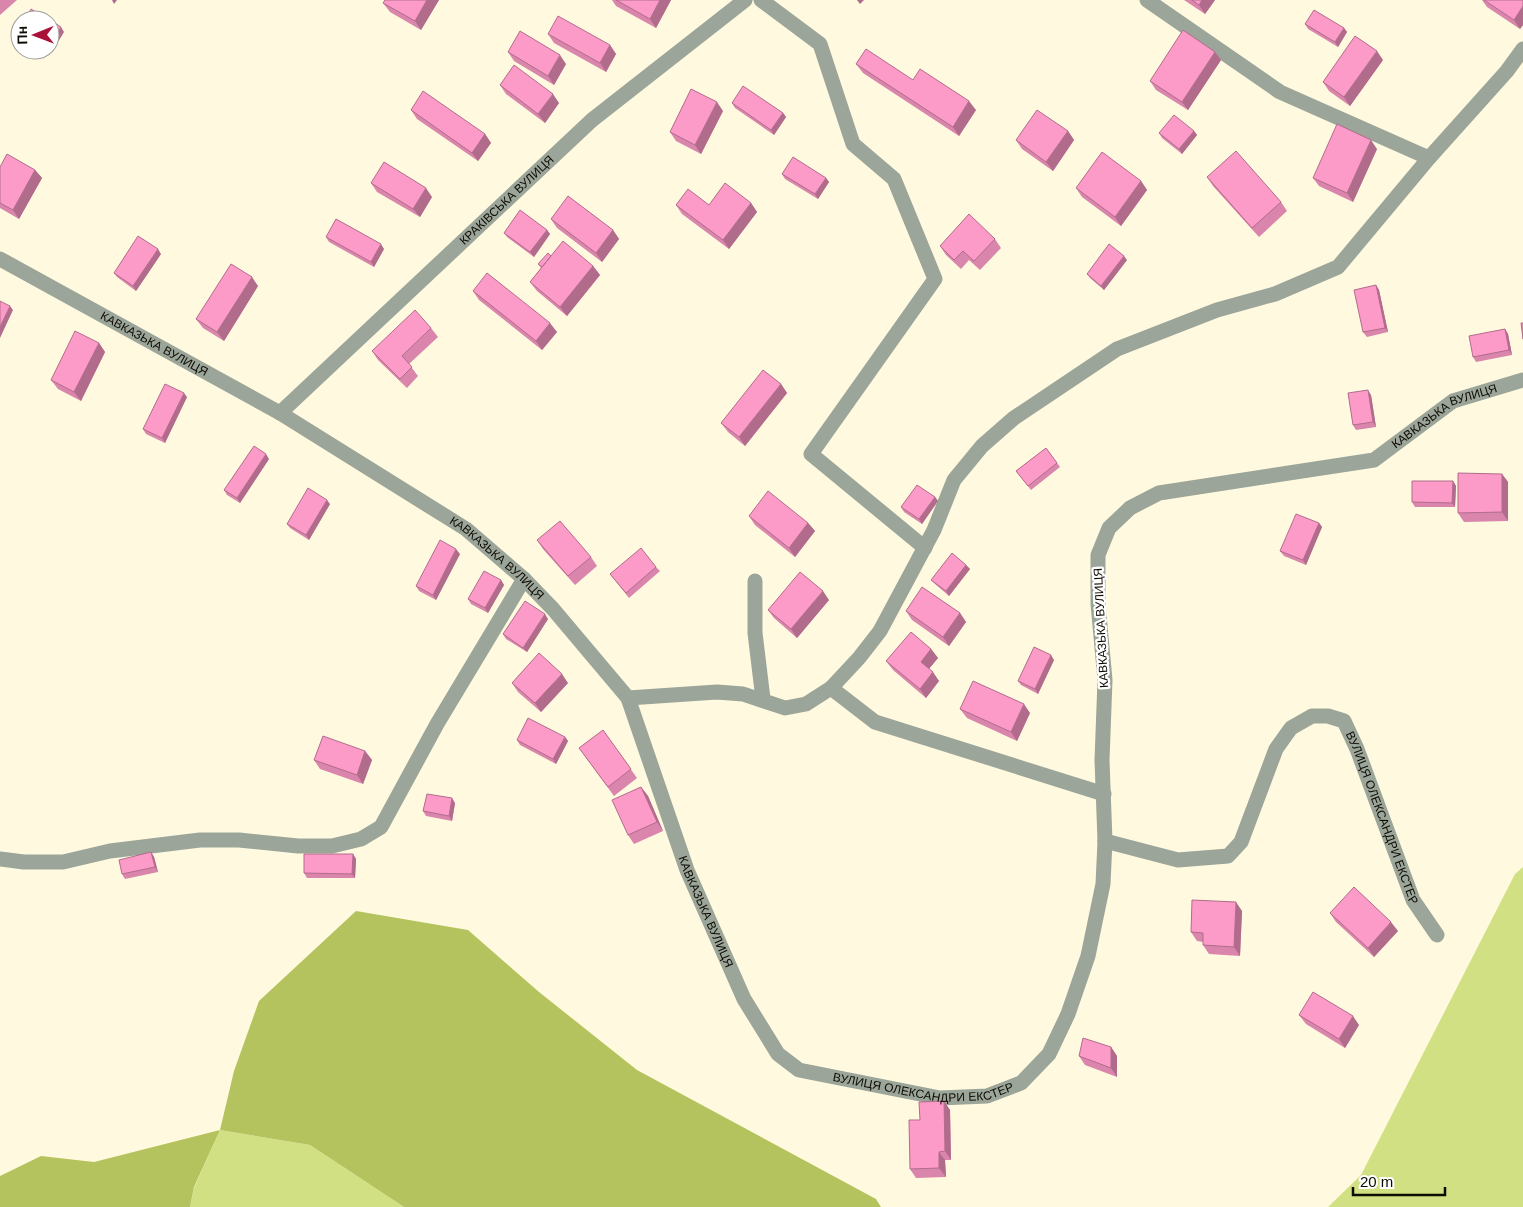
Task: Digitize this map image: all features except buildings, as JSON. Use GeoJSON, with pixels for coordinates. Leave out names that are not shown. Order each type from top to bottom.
{"type":"FeatureCollection","features":[{"type":"Feature","properties":{"kind":"street","name":"КРАКІВСЬКА ВУЛИЦЯ"},"geometry":{"type":"LineString","coordinates":[[280,413],[592,120],[745,0]]}},
{"type":"Feature","properties":{"kind":"street"},"geometry":{"type":"LineString","coordinates":[[761,0],[820,44],[853,144],[894,179],[934,280],[811,454],[925,548]]}},
{"type":"Feature","properties":{"kind":"street"},"geometry":{"type":"LineString","coordinates":[[1147,0],[1280,92],[1429,158]]}},
{"type":"Feature","properties":{"kind":"street"},"geometry":{"type":"LineString","coordinates":[[628,698],[717,692],[742,694],[763,699],[785,708],[806,704],[831,688],[859,658],[880,631],[925,548],[954,480],[982,446],[1014,418],[1117,349],[1217,310],[1275,294],[1338,267],[1429,158],[1507,71],[1523,49]]}},
{"type":"Feature","properties":{"kind":"street","name":"КАВКАЗЬКА ВУЛИЦЯ"},"geometry":{"type":"LineString","coordinates":[[0,260],[280,413],[466,529],[524,579],[553,609],[628,698],[687,870],[744,999],[778,1054]]}},
{"type":"Feature","properties":{"kind":"street","name":"КАВКАЗЬКА ВУЛИЦЯ"},"geometry":{"type":"LineString","coordinates":[[1104,794],[1102,760],[1104,680],[1098,604],[1098,555],[1109,528],[1130,508],[1159,493],[1374,460],[1453,401],[1523,380]]}},
{"type":"Feature","properties":{"kind":"street"},"geometry":{"type":"LineString","coordinates":[[0,859],[24,862],[63,862],[110,851],[200,840],[240,840],[298,846],[332,846],[361,839],[380,827],[437,724],[524,579]]}},
{"type":"Feature","properties":{"kind":"street"},"geometry":{"type":"LineString","coordinates":[[754,580],[755,633],[763,699]]}},
{"type":"Feature","properties":{"kind":"street"},"geometry":{"type":"LineString","coordinates":[[831,688],[875,722],[1104,794]]}},
{"type":"Feature","properties":{"kind":"street","name":"ВУЛИЦЯ ОЛЕКСАНДРИ ЕКСТЕР"},"geometry":{"type":"LineString","coordinates":[[1105,841],[1178,860],[1228,856],[1241,842],[1276,749],[1291,728],[1312,716],[1328,716],[1344,721],[1357,749],[1413,900],[1437,936]]}},
{"type":"Feature","properties":{"kind":"street","name":"ВУЛИЦЯ ОЛЕКСАНДРИ ЕКСТЕР"},"geometry":{"type":"LineString","coordinates":[[778,1054],[799,1070],[940,1098],[987,1096],[1021,1083],[1049,1054],[1068,1014],[1088,956],[1104,884],[1104,794]]}},
{"type":"Feature","properties":{"kind":"green space"},"geometry":{"type":"Polygon","coordinates":[[[1523,867],[1523,1207],[1328,1207],[1361,1175],[1515,874],[1523,867]]]}},
{"type":"Feature","properties":{"kind":"green space"},"geometry":{"type":"Polygon","coordinates":[[[356,911],[468,930],[539,992],[637,1070],[876,1199],[881,1207],[404,1207],[310,1145],[220,1130],[234,1071],[259,1001],[356,911]]]}},
{"type":"Feature","properties":{"kind":"green space"},"geometry":{"type":"Polygon","coordinates":[[[220,1130],[310,1145],[404,1207],[190,1207],[194,1188],[220,1130]]]}},
{"type":"Feature","properties":{"kind":"green space"},"geometry":{"type":"Polygon","coordinates":[[[220,1130],[194,1187],[190,1207],[0,1207],[0,1176],[41,1156],[94,1162],[220,1130]]]}}]}
